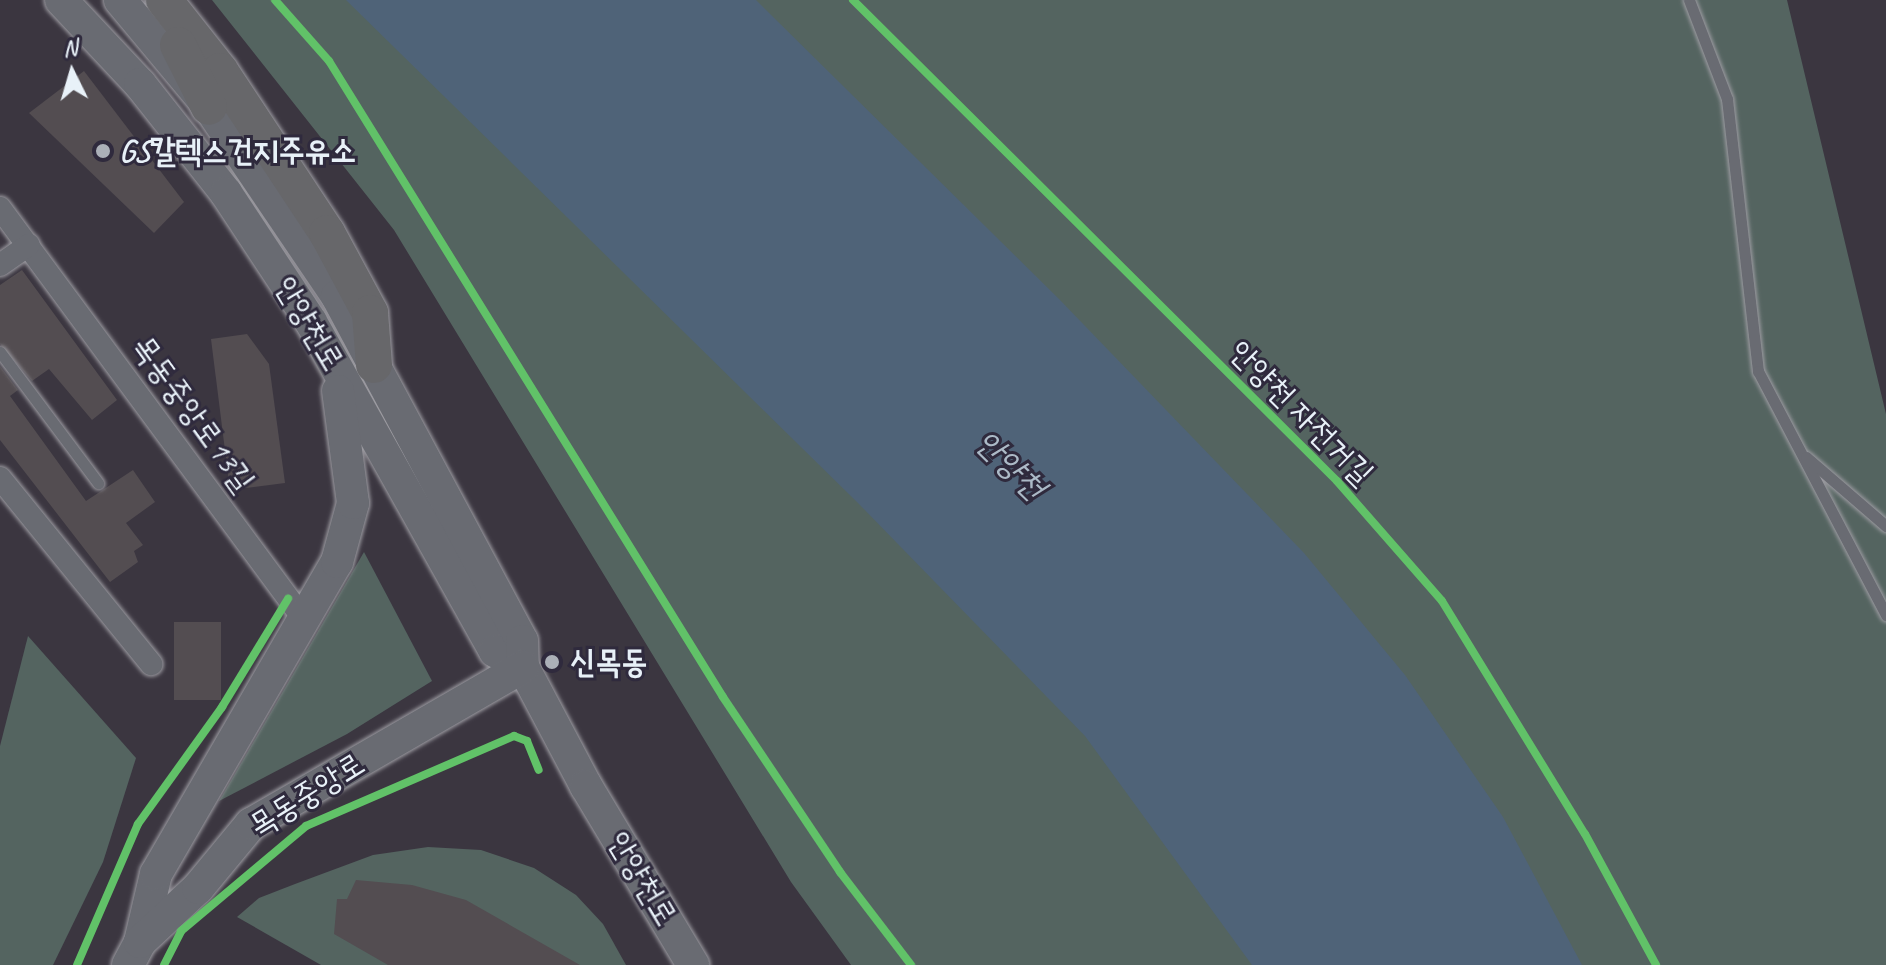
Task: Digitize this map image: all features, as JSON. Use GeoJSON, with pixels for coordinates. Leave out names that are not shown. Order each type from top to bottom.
{"type":"FeatureCollection","features":[{"type":"Feature","properties":{"kind":"main road","name":"안양천로"},"geometry":{"type":"LineString","coordinates":[[61,0],[140,84],[226,193],[330,357],[495,651],[523,667]]}},
{"type":"Feature","properties":{"kind":"main road","name":"안양천로"},"geometry":{"type":"LineString","coordinates":[[120,0],[209,107],[337,296],[522,641],[523,667],[586,786],[693,965]]}},
{"type":"Feature","properties":{"kind":"main road"},"geometry":{"type":"LineString","coordinates":[[145,0],[191,64],[209,107]]}},
{"type":"Feature","properties":{"kind":"main road"},"geometry":{"type":"LineString","coordinates":[[164,0],[220,71],[327,233],[370,313],[374,365]]}},
{"type":"Feature","properties":{"kind":"main road"},"geometry":{"type":"LineString","coordinates":[[134,954],[156,874],[337,562],[353,503],[348,432],[330,357]]}},
{"type":"Feature","properties":{"kind":"main road","name":"목동중앙로"},"geometry":{"type":"LineString","coordinates":[[134,954],[198,888],[251,824],[523,667]]}},
{"type":"Feature","properties":{"kind":"street","name":"목동중앙로13길"},"geometry":{"type":"LineString","coordinates":[[0,208],[305,621]]}},
{"type":"Feature","properties":{"kind":"street"},"geometry":{"type":"LineString","coordinates":[[0,265],[29,245]]}},
{"type":"Feature","properties":{"kind":"street"},"geometry":{"type":"LineString","coordinates":[[0,478],[151,664]]}},
{"type":"Feature","properties":{"kind":"lane"},"geometry":{"type":"LineString","coordinates":[[1689,0],[1727,99],[1758,371],[1886,615]]}},
{"type":"Feature","properties":{"kind":"lane"},"geometry":{"type":"LineString","coordinates":[[0,352],[98,483]]}},
{"type":"Feature","properties":{"kind":"lane"},"geometry":{"type":"LineString","coordinates":[[1802,455],[1886,526]]}},
{"type":"Feature","properties":{"kind":"shaded area"},"geometry":{"type":"Polygon","coordinates":[[[212,0],[1787,0],[1886,414],[1886,965],[851,965],[791,882],[394,230],[212,0]]]}},
{"type":"Feature","properties":{"kind":"shaded area"},"geometry":{"type":"Polygon","coordinates":[[[364,552],[432,681],[347,734],[219,801],[364,552]]]}},
{"type":"Feature","properties":{"kind":"shaded area"},"geometry":{"type":"Polygon","coordinates":[[[28,636],[136,758],[103,862],[53,965],[0,965],[0,746],[28,636]]]}},
{"type":"Feature","properties":{"kind":"shaded area"},"geometry":{"type":"Polygon","coordinates":[[[428,847],[481,850],[534,868],[576,895],[603,924],[626,965],[321,965],[237,917],[259,898],[373,855],[428,847]]]}},
{"type":"Feature","properties":{"kind":"water","name":"안양천"},"geometry":{"type":"Polygon","coordinates":[[[346,0],[756,0],[1059,299],[1304,553],[1405,675],[1503,817],[1582,965],[1252,965],[1085,736],[858,503],[346,0]]]}},
{"type":"Feature","properties":{"kind":"building"},"geometry":{"type":"Polygon","coordinates":[[[84,71],[184,202],[154,233],[29,113],[84,71]]]}},
{"type":"Feature","properties":{"kind":"building"},"geometry":{"type":"Polygon","coordinates":[[[22,270],[117,400],[92,420],[49,369],[32,381],[0,344],[0,285],[22,270]]]}},
{"type":"Feature","properties":{"kind":"building"},"geometry":{"type":"Polygon","coordinates":[[[247,334],[269,364],[285,483],[230,490],[211,339],[247,334]]]}},
{"type":"Feature","properties":{"kind":"building"},"geometry":{"type":"Polygon","coordinates":[[[0,366],[18,390],[10,396],[86,501],[133,470],[155,502],[126,523],[143,545],[134,551],[138,562],[110,582],[0,440],[0,366]]]}},
{"type":"Feature","properties":{"kind":"building"},"geometry":{"type":"Polygon","coordinates":[[[174,622],[221,622],[221,700],[174,700],[174,622]]]}},
{"type":"Feature","properties":{"kind":"building"},"geometry":{"type":"Polygon","coordinates":[[[356,880],[412,885],[466,900],[580,965],[388,965],[334,934],[337,899],[347,899],[356,880]]]}},
{"type":"Feature","properties":{"kind":"cycle path"},"geometry":{"type":"LineString","coordinates":[[275,0],[329,61],[723,697],[840,872],[911,965]]}},
{"type":"Feature","properties":{"kind":"cycle path","name":"안양천 자전거길"},"geometry":{"type":"LineString","coordinates":[[853,0],[1337,481],[1442,601],[1585,834],[1656,965]]}},
{"type":"Feature","properties":{"kind":"cycle path"},"geometry":{"type":"LineString","coordinates":[[77,965],[138,824],[222,707],[288,599]]}},
{"type":"Feature","properties":{"kind":"cycle path"},"geometry":{"type":"LineString","coordinates":[[164,965],[181,931],[306,826],[514,736],[527,741],[539,770]]}},
{"type":"Feature","properties":{"kind":"place","name":"GS칼텍스건지주유소"},"geometry":{"type":"Point","coordinates":[103,151]}},
{"type":"Feature","properties":{"kind":"place","name":"신목동"},"geometry":{"type":"Point","coordinates":[552,662]}}]}
